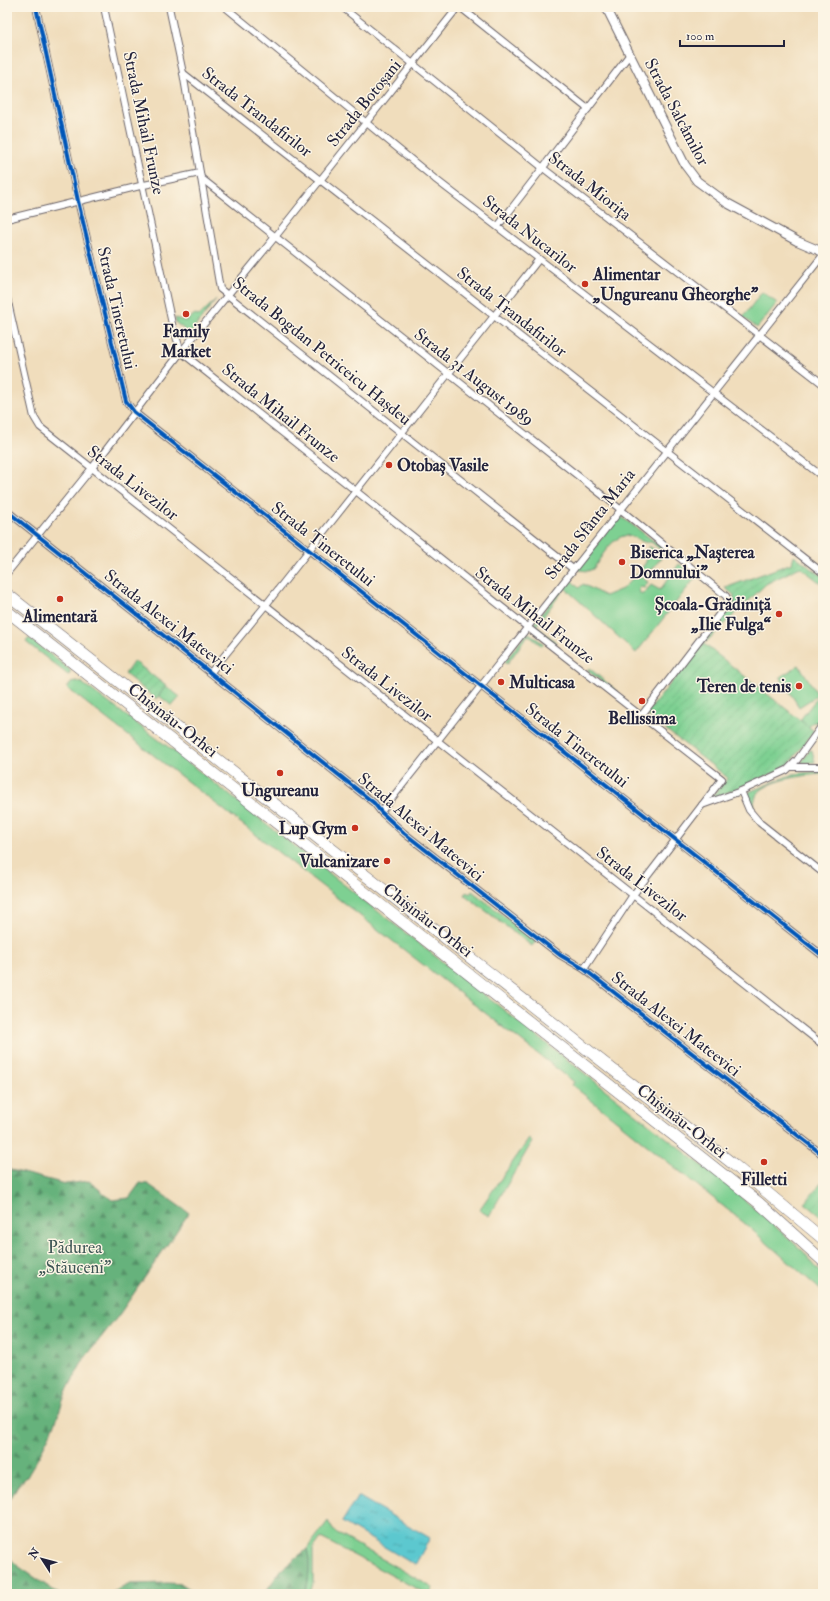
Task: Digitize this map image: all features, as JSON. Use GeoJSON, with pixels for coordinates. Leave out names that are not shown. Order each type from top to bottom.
{"type":"FeatureCollection","features":[{"type":"Feature","properties":{"kind":"highway","name":"Chișinău-Orhei"},"geometry":{"type":"LineString","coordinates":[[7,594],[733,1164],[823,1240]]}},
{"type":"Feature","properties":{"kind":"highway","name":"Chișinău-Orhei"},"geometry":{"type":"LineString","coordinates":[[7,611],[759,1203],[823,1261]]}},
{"type":"Feature","properties":{"kind":"street","name":"Strada Tineretului"},"geometry":{"type":"LineString","coordinates":[[36,7],[78,201],[126,401],[134,412],[823,956]]}},
{"type":"Feature","properties":{"kind":"street","name":"Strada Mihail Frunze"},"geometry":{"type":"LineString","coordinates":[[104,7],[144,185],[172,324],[181,352],[527,627],[722,779],[702,805]]}},
{"type":"Feature","properties":{"kind":"street","name":"Strada Bogdan Petriceicu Hașdeu"},"geometry":{"type":"LineString","coordinates":[[169,7],[183,73],[220,289],[573,569]]}},
{"type":"Feature","properties":{"kind":"street","name":"Strada Nucarilor"},"geometry":{"type":"LineString","coordinates":[[225,7],[435,179],[823,477]]}},
{"type":"Feature","properties":{"kind":"street","name":"Strada Miorița"},"geometry":{"type":"LineString","coordinates":[[342,7],[543,168],[823,384]]}},
{"type":"Feature","properties":{"kind":"street"},"geometry":{"type":"LineString","coordinates":[[459,7],[588,109]]}},
{"type":"Feature","properties":{"kind":"street","name":"Strada Botoșani"},"geometry":{"type":"LineString","coordinates":[[7,573],[92,468],[181,352],[459,7]]}},
{"type":"Feature","properties":{"kind":"street","name":"Strada Salcâmilor"},"geometry":{"type":"LineString","coordinates":[[606,7],[685,165],[696,181],[727,203],[823,254]]}},
{"type":"Feature","properties":{"kind":"street"},"geometry":{"type":"LineString","coordinates":[[498,226],[630,54]]}},
{"type":"Feature","properties":{"kind":"street","name":"Strada Trandafirilor"},"geometry":{"type":"LineString","coordinates":[[183,73],[321,180],[493,317],[498,318],[823,574]]}},
{"type":"Feature","properties":{"kind":"street"},"geometry":{"type":"LineString","coordinates":[[7,219],[144,185],[200,176]]}},
{"type":"Feature","properties":{"kind":"street","name":"Strada 31 August 1989"},"geometry":{"type":"LineString","coordinates":[[200,176],[724,593],[728,600],[719,614],[641,716]]}},
{"type":"Feature","properties":{"kind":"street","name":"Strada Sfânta Maria"},"geometry":{"type":"LineString","coordinates":[[381,812],[823,254]]}},
{"type":"Feature","properties":{"kind":"street"},"geometry":{"type":"LineString","coordinates":[[210,672],[265,606],[539,259]]}},
{"type":"Feature","properties":{"kind":"street","name":"Strada Livezilor"},"geometry":{"type":"LineString","coordinates":[[7,298],[36,422],[265,606],[823,1045]]}},
{"type":"Feature","properties":{"kind":"street","name":"Strada Alexei Mateevici"},"geometry":{"type":"LineString","coordinates":[[7,511],[374,803],[381,812],[404,833],[560,955],[584,969],[823,1155]]}},
{"type":"Feature","properties":{"kind":"street"},"geometry":{"type":"LineString","coordinates":[[792,767],[823,724]]}},
{"type":"Feature","properties":{"kind":"street"},"geometry":{"type":"LineString","coordinates":[[584,969],[634,895],[702,805],[741,791],[792,767],[823,767]]}},
{"type":"Feature","properties":{"kind":"street"},"geometry":{"type":"LineString","coordinates":[[741,791],[749,810],[760,824],[823,873]]}},
{"type":"Feature","properties":{"kind":"green space"},"geometry":{"type":"Polygon","coordinates":[[[762,292],[777,303],[757,328],[743,317],[762,292]]]}},
{"type":"Feature","properties":{"kind":"green space"},"geometry":{"type":"Polygon","coordinates":[[[216,299],[190,334],[176,323],[175,318],[186,321],[195,314],[199,316],[216,299]]]}},
{"type":"Feature","properties":{"kind":"green space"},"geometry":{"type":"Polygon","coordinates":[[[619,515],[666,550],[665,553],[651,542],[644,542],[634,537],[621,537],[615,540],[605,551],[593,569],[588,571],[579,570],[578,568],[619,515]]]}},
{"type":"Feature","properties":{"kind":"green space"},"geometry":{"type":"Polygon","coordinates":[[[649,546],[663,555],[646,578],[639,572],[646,562],[649,546]]]}},
{"type":"Feature","properties":{"kind":"green space"},"geometry":{"type":"Polygon","coordinates":[[[794,555],[823,577],[823,585],[800,567],[766,584],[704,644],[814,731],[789,764],[776,772],[709,800],[728,778],[646,714],[733,606],[734,595],[725,588],[792,563],[794,555]]]}},
{"type":"Feature","properties":{"kind":"green space"},"geometry":{"type":"Polygon","coordinates":[[[679,564],[696,577],[636,653],[565,588],[536,626],[557,643],[554,645],[534,628],[535,622],[572,575],[576,575],[571,580],[579,588],[583,584],[605,596],[622,589],[637,574],[648,582],[644,588],[640,587],[640,593],[643,594],[651,585],[660,590],[679,564]]]}},
{"type":"Feature","properties":{"kind":"green space"},"geometry":{"type":"Polygon","coordinates":[[[754,623],[760,631],[749,638],[744,630],[754,623]]]}},
{"type":"Feature","properties":{"kind":"green space"},"geometry":{"type":"Polygon","coordinates":[[[529,633],[544,644],[542,646],[528,635],[507,664],[505,661],[526,634],[529,633]]]}},
{"type":"Feature","properties":{"kind":"green space"},"geometry":{"type":"Polygon","coordinates":[[[29,638],[70,670],[70,674],[68,675],[26,642],[29,638]]]}},
{"type":"Feature","properties":{"kind":"green space"},"geometry":{"type":"Polygon","coordinates":[[[134,661],[166,686],[156,699],[125,674],[134,661]]]}},
{"type":"Feature","properties":{"kind":"green space","name":"Teren de tenis"},"geometry":{"type":"Polygon","coordinates":[[[799,665],[818,695],[799,707],[780,677],[799,665]]]}},
{"type":"Feature","properties":{"kind":"green space"},"geometry":{"type":"Polygon","coordinates":[[[589,668],[618,692],[616,693],[588,671],[589,668]]]}},
{"type":"Feature","properties":{"kind":"green space"},"geometry":{"type":"Polygon","coordinates":[[[76,681],[82,683],[167,746],[732,1189],[803,1251],[823,1276],[823,1292],[743,1222],[572,1085],[574,1082],[67,688],[71,683],[76,681]]]}},
{"type":"Feature","properties":{"kind":"green space"},"geometry":{"type":"Polygon","coordinates":[[[166,686],[180,697],[172,706],[158,695],[166,686]]]}},
{"type":"Feature","properties":{"kind":"green space"},"geometry":{"type":"Polygon","coordinates":[[[823,690],[823,714],[818,723],[813,722],[809,727],[800,720],[823,690]]]}},
{"type":"Feature","properties":{"kind":"green space"},"geometry":{"type":"Polygon","coordinates":[[[810,750],[812,750],[815,762],[801,763],[810,750]]]}},
{"type":"Feature","properties":{"kind":"green space"},"geometry":{"type":"Polygon","coordinates":[[[823,771],[823,774],[789,778],[772,784],[759,792],[756,796],[752,810],[747,799],[749,792],[793,774],[823,771]]]}},
{"type":"Feature","properties":{"kind":"green space"},"geometry":{"type":"Polygon","coordinates":[[[472,891],[536,941],[532,946],[465,895],[467,892],[470,894],[472,891]]]}},
{"type":"Feature","properties":{"kind":"green space"},"geometry":{"type":"Polygon","coordinates":[[[529,1139],[532,1142],[489,1216],[479,1210],[529,1139]]]}},
{"type":"Feature","properties":{"kind":"green space","name":"Pădurea „Stăuceni”"},"geometry":{"type":"Polygon","coordinates":[[[7,1169],[66,1184],[89,1181],[112,1200],[129,1198],[140,1183],[148,1184],[189,1213],[119,1315],[84,1359],[66,1392],[55,1424],[38,1458],[27,1477],[18,1485],[7,1505],[7,1169]]]}},
{"type":"Feature","properties":{"kind":"green space"},"geometry":{"type":"Polygon","coordinates":[[[823,1181],[823,1218],[805,1203],[823,1181]]]}},
{"type":"Feature","properties":{"kind":"green space"},"geometry":{"type":"Polygon","coordinates":[[[328,1521],[333,1530],[340,1535],[433,1588],[431,1593],[425,1593],[321,1538],[313,1549],[313,1583],[310,1594],[305,1594],[309,1572],[307,1549],[328,1521]]]}},
{"type":"Feature","properties":{"kind":"green space"},"geometry":{"type":"Polygon","coordinates":[[[307,1549],[309,1572],[305,1594],[264,1594],[281,1570],[307,1549]]]}},
{"type":"Feature","properties":{"kind":"green space"},"geometry":{"type":"Polygon","coordinates":[[[7,1555],[18,1566],[59,1594],[7,1594],[7,1555]]]}},
{"type":"Feature","properties":{"kind":"green space"},"geometry":{"type":"Polygon","coordinates":[[[130,1584],[182,1584],[198,1594],[109,1594],[130,1584]]]}},
{"type":"Feature","properties":{"kind":"water"},"geometry":{"type":"Polygon","coordinates":[[[358,1496],[430,1538],[415,1565],[342,1522],[358,1496]]]}},
{"type":"Feature","properties":{"kind":"cycle path"},"geometry":{"type":"LineString","coordinates":[[36,7],[78,201],[126,401],[134,412],[823,956]]}},
{"type":"Feature","properties":{"kind":"cycle path"},"geometry":{"type":"LineString","coordinates":[[7,511],[374,803],[381,812],[404,833],[560,955],[584,969],[823,1155]]}},
{"type":"Feature","properties":{"kind":"place","name":"Alimentar „Ungureanu Gheorghe”"},"geometry":{"type":"Point","coordinates":[585,284]}},
{"type":"Feature","properties":{"kind":"place","name":"Family Market"},"geometry":{"type":"Point","coordinates":[186,314]}},
{"type":"Feature","properties":{"kind":"place","name":"Otobaș Vasile"},"geometry":{"type":"Point","coordinates":[389,465]}},
{"type":"Feature","properties":{"kind":"place","name":"Biserica „Nașterea Domnului”"},"geometry":{"type":"Point","coordinates":[622,562]}},
{"type":"Feature","properties":{"kind":"place","name":"Alimentară"},"geometry":{"type":"Point","coordinates":[60,599]}},
{"type":"Feature","properties":{"kind":"place","name":"Școala-Grădiniță „Ilie Fulga“"},"geometry":{"type":"Point","coordinates":[779,614]}},
{"type":"Feature","properties":{"kind":"place","name":"Multicasa"},"geometry":{"type":"Point","coordinates":[501,682]}},
{"type":"Feature","properties":{"kind":"place","name":"Teren de tenis"},"geometry":{"type":"Point","coordinates":[799,686]}},
{"type":"Feature","properties":{"kind":"place","name":"Bellissima"},"geometry":{"type":"Point","coordinates":[642,701]}},
{"type":"Feature","properties":{"kind":"place","name":"Ungureanu"},"geometry":{"type":"Point","coordinates":[280,773]}},
{"type":"Feature","properties":{"kind":"place","name":"Lup Gym"},"geometry":{"type":"Point","coordinates":[355,828]}},
{"type":"Feature","properties":{"kind":"place","name":"Vulcanizare"},"geometry":{"type":"Point","coordinates":[387,861]}},
{"type":"Feature","properties":{"kind":"place","name":"Filletti"},"geometry":{"type":"Point","coordinates":[764,1162]}}]}
